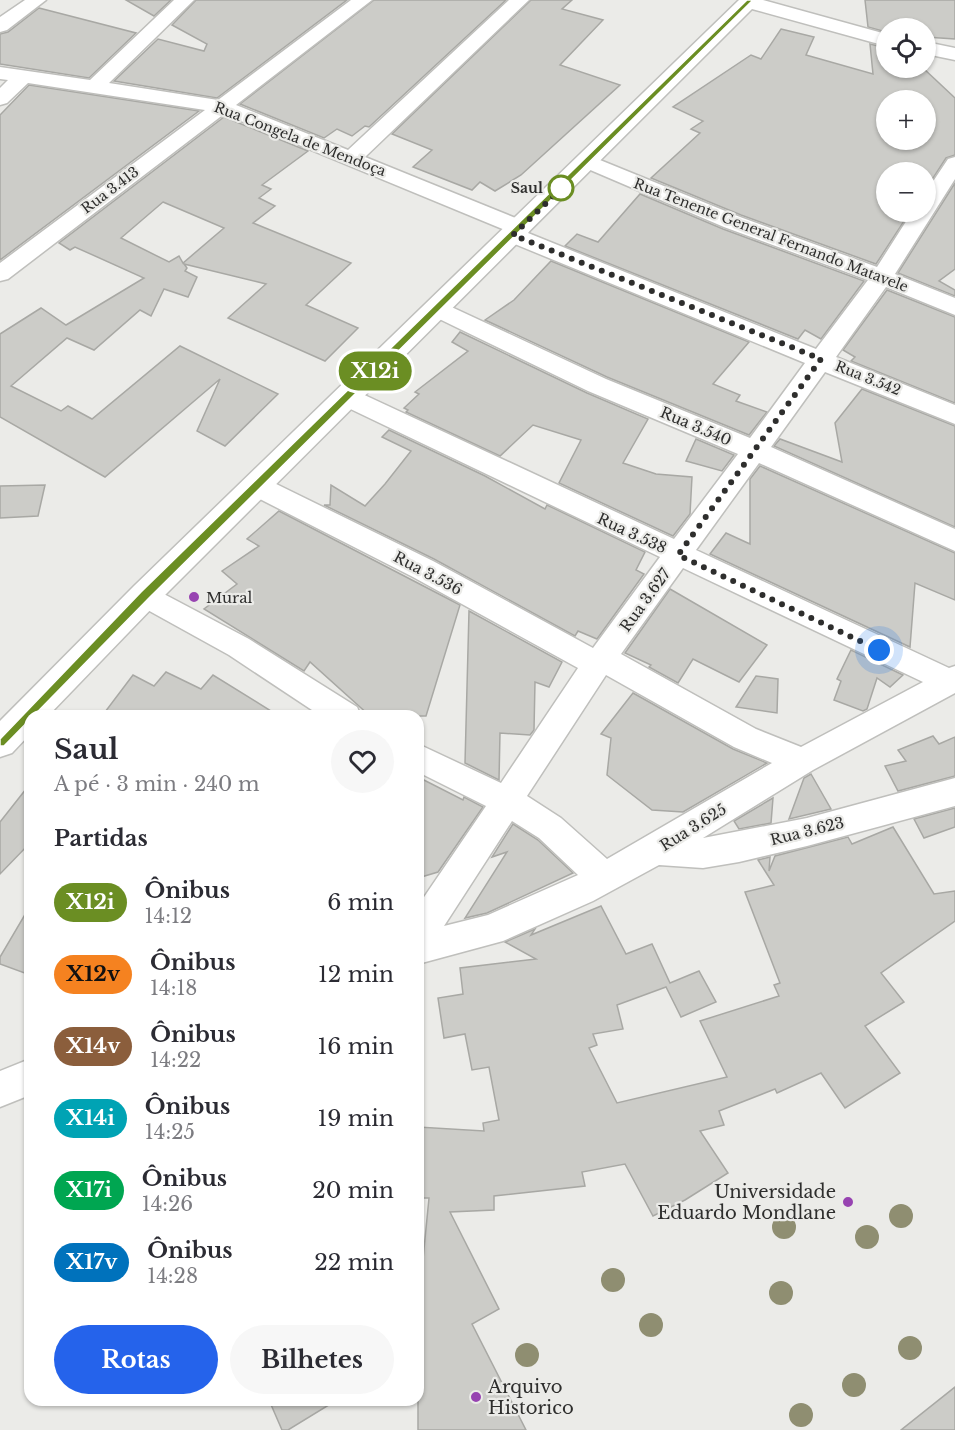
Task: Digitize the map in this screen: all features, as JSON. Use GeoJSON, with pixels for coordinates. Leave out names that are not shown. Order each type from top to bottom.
{"type":"FeatureCollection","features":[{"type":"Feature","properties":{"kind":"main road"},"geometry":{"type":"LineString","coordinates":[[32,710],[145,595],[588,162],[747,0],[876,37]]}},
{"type":"Feature","properties":{"kind":"main road"},"geometry":{"type":"LineString","coordinates":[[936,50],[955,54]]}},
{"type":"Feature","properties":{"kind":"main road"},"geometry":{"type":"LineString","coordinates":[[0,743],[24,719]]}},
{"type":"Feature","properties":{"kind":"street"},"geometry":{"type":"LineString","coordinates":[[0,26],[37,0]]}},
{"type":"Feature","properties":{"kind":"street"},"geometry":{"type":"LineString","coordinates":[[94,87],[185,0]]}},
{"type":"Feature","properties":{"kind":"street","name":"Rua 3.413"},"geometry":{"type":"LineString","coordinates":[[0,274],[363,0]]}},
{"type":"Feature","properties":{"kind":"street"},"geometry":{"type":"LineString","coordinates":[[352,158],[520,0]]}},
{"type":"Feature","properties":{"kind":"street","name":"Rua Congela de Mendoça"},"geometry":{"type":"LineString","coordinates":[[0,72],[221,106],[352,158],[517,231]]}},
{"type":"Feature","properties":{"kind":"street"},"geometry":{"type":"LineString","coordinates":[[0,99],[24,76]]}},
{"type":"Feature","properties":{"kind":"street","name":"Rua Tenente General Fernando Matavele"},"geometry":{"type":"LineString","coordinates":[[588,162],[732,222],[882,277],[955,307]]}},
{"type":"Feature","properties":{"kind":"street","name":"Rua 3.627"},"geometry":{"type":"LineString","coordinates":[[936,192],[955,163]]}},
{"type":"Feature","properties":{"kind":"street"},"geometry":{"type":"LineString","coordinates":[[936,205],[955,204]]}},
{"type":"Feature","properties":{"kind":"street","name":"Rua 3.627"},"geometry":{"type":"LineString","coordinates":[[424,927],[599,661],[882,277],[916,222]]}},
{"type":"Feature","properties":{"kind":"street","name":"Rua 3.542"},"geometry":{"type":"LineString","coordinates":[[517,231],[955,415]]}},
{"type":"Feature","properties":{"kind":"street","name":"Rua 3.540"},"geometry":{"type":"LineString","coordinates":[[437,309],[597,385],[754,450],[955,541]]}},
{"type":"Feature","properties":{"kind":"street","name":"Rua 3.538"},"geometry":{"type":"LineString","coordinates":[[349,398],[678,555],[952,680]]}},
{"type":"Feature","properties":{"kind":"street","name":"Rua 3.536"},"geometry":{"type":"LineString","coordinates":[[257,486],[423,569],[746,738],[802,761]]}},
{"type":"Feature","properties":{"kind":"street"},"geometry":{"type":"LineString","coordinates":[[145,595],[239,647],[337,710]]}},
{"type":"Feature","properties":{"kind":"street","name":"Rua 3.625"},"geometry":{"type":"LineString","coordinates":[[424,946],[490,930],[581,890],[656,850],[802,761],[918,701],[952,680]]}},
{"type":"Feature","properties":{"kind":"street"},"geometry":{"type":"LineString","coordinates":[[424,760],[508,801],[550,828],[604,877]]}},
{"type":"Feature","properties":{"kind":"street","name":"Rua 3.623"},"geometry":{"type":"LineString","coordinates":[[656,850],[703,853],[739,847],[807,832],[955,792]]}},
{"type":"Feature","properties":{"kind":"street"},"geometry":{"type":"LineString","coordinates":[[0,1089],[24,1079]]}},
{"type":"Feature","properties":{"kind":"building"},"geometry":{"type":"Polygon","coordinates":[[[126,0],[171,0],[154,16],[126,0]]]}},
{"type":"Feature","properties":{"kind":"building"},"geometry":{"type":"Polygon","coordinates":[[[196,0],[347,0],[217,98],[114,81],[158,39],[204,51],[207,44],[172,25],[196,0]]]}},
{"type":"Feature","properties":{"kind":"building"},"geometry":{"type":"Polygon","coordinates":[[[374,0],[506,0],[369,127],[365,126],[352,136],[337,129],[324,138],[240,104],[374,0]]]}},
{"type":"Feature","properties":{"kind":"building"},"geometry":{"type":"Polygon","coordinates":[[[531,0],[572,0],[562,9],[603,20],[560,65],[620,85],[521,175],[495,191],[480,182],[472,190],[413,167],[432,150],[392,134],[531,0]]]}},
{"type":"Feature","properties":{"kind":"building"},"geometry":{"type":"Polygon","coordinates":[[[865,0],[955,0],[955,39],[936,38],[936,18],[876,18],[876,29],[868,27],[865,0]]]}},
{"type":"Feature","properties":{"kind":"building"},"geometry":{"type":"Polygon","coordinates":[[[39,8],[136,33],[89,78],[0,64],[0,34],[8,32],[39,8]]]}},
{"type":"Feature","properties":{"kind":"building"},"geometry":{"type":"Polygon","coordinates":[[[781,29],[814,37],[806,55],[873,74],[870,44],[876,46],[876,78],[934,78],[955,98],[955,155],[946,158],[936,174],[936,162],[876,162],[876,222],[903,222],[876,264],[741,215],[651,178],[700,133],[691,129],[703,121],[673,107],[751,55],[761,59],[781,29]]]}},
{"type":"Feature","properties":{"kind":"building"},"geometry":{"type":"Polygon","coordinates":[[[29,85],[199,111],[0,260],[0,115],[29,85]]]}},
{"type":"Feature","properties":{"kind":"building"},"geometry":{"type":"Polygon","coordinates":[[[224,117],[308,151],[262,185],[271,189],[259,198],[275,206],[253,223],[351,263],[306,305],[358,328],[325,361],[228,318],[266,284],[184,264],[187,268],[185,271],[197,277],[188,297],[164,289],[151,316],[140,310],[94,350],[67,338],[11,386],[61,411],[68,406],[92,419],[180,346],[278,394],[225,446],[197,431],[220,379],[105,477],[0,417],[0,334],[41,308],[66,325],[144,278],[75,247],[70,250],[59,243],[224,117]],[[163,202],[121,238],[169,262],[179,256],[183,263],[224,228],[163,202]]]}},
{"type":"Feature","properties":{"kind":"building"},"geometry":{"type":"Polygon","coordinates":[[[955,183],[955,269],[939,281],[955,290],[955,296],[898,273],[930,222],[936,222],[936,213],[955,183]]]}},
{"type":"Feature","properties":{"kind":"building"},"geometry":{"type":"Polygon","coordinates":[[[640,194],[723,229],[864,281],[821,339],[805,330],[798,339],[565,246],[577,234],[598,242],[640,194]]]}},
{"type":"Feature","properties":{"kind":"building"},"geometry":{"type":"Polygon","coordinates":[[[551,261],[749,342],[713,384],[740,395],[736,401],[767,412],[749,435],[607,377],[485,320],[514,300],[551,261]]]}},
{"type":"Feature","properties":{"kind":"building"},"geometry":{"type":"Polygon","coordinates":[[[887,290],[955,317],[955,403],[851,361],[855,357],[843,350],[887,290]]]}},
{"type":"Feature","properties":{"kind":"building"},"geometry":{"type":"Polygon","coordinates":[[[460,332],[587,393],[648,419],[623,463],[656,474],[692,477],[690,514],[673,536],[559,483],[581,440],[533,425],[500,456],[406,412],[408,410],[404,408],[419,394],[415,392],[468,351],[452,342],[460,332]]]}},
{"type":"Feature","properties":{"kind":"building"},"geometry":{"type":"Polygon","coordinates":[[[862,389],[955,426],[955,527],[774,446],[780,439],[842,462],[835,423],[862,389]]]}},
{"type":"Feature","properties":{"kind":"building"},"geometry":{"type":"Polygon","coordinates":[[[389,430],[485,476],[545,509],[547,505],[645,552],[636,570],[644,574],[597,639],[578,631],[575,636],[434,559],[324,505],[330,505],[331,485],[365,506],[385,484],[411,451],[382,437],[389,430]]]}},
{"type":"Feature","properties":{"kind":"building"},"geometry":{"type":"Polygon","coordinates":[[[696,439],[734,455],[722,471],[686,461],[696,439]]]}},
{"type":"Feature","properties":{"kind":"building"},"geometry":{"type":"Polygon","coordinates":[[[760,466],[955,553],[955,600],[915,583],[910,647],[710,554],[726,533],[750,544],[750,479],[760,466]]]}},
{"type":"Feature","properties":{"kind":"building"},"geometry":{"type":"Polygon","coordinates":[[[45,485],[38,516],[0,518],[0,486],[45,485]]]}},
{"type":"Feature","properties":{"kind":"building"},"geometry":{"type":"Polygon","coordinates":[[[279,511],[460,605],[426,716],[424,716],[424,710],[363,710],[310,662],[304,671],[204,609],[237,584],[222,571],[259,546],[247,539],[279,511]]]}},
{"type":"Feature","properties":{"kind":"building"},"geometry":{"type":"Polygon","coordinates":[[[670,589],[767,645],[739,682],[693,659],[678,683],[649,667],[651,665],[625,653],[670,589]]]}},
{"type":"Feature","properties":{"kind":"building"},"geometry":{"type":"Polygon","coordinates":[[[469,611],[562,662],[549,687],[535,682],[534,730],[530,735],[500,733],[499,780],[465,763],[469,611]]]}},
{"type":"Feature","properties":{"kind":"building"},"geometry":{"type":"Polygon","coordinates":[[[851,650],[903,675],[890,687],[877,678],[867,709],[863,711],[834,700],[841,681],[837,679],[851,650]]]}},
{"type":"Feature","properties":{"kind":"building"},"geometry":{"type":"Polygon","coordinates":[[[166,672],[201,689],[213,675],[269,710],[107,710],[133,675],[154,686],[166,672]]]}},
{"type":"Feature","properties":{"kind":"building"},"geometry":{"type":"Polygon","coordinates":[[[756,676],[778,679],[777,713],[736,707],[756,676]]]}},
{"type":"Feature","properties":{"kind":"building"},"geometry":{"type":"Polygon","coordinates":[[[633,693],[733,749],[767,763],[683,812],[652,810],[607,775],[611,738],[601,734],[633,693]]]}},
{"type":"Feature","properties":{"kind":"building"},"geometry":{"type":"Polygon","coordinates":[[[933,736],[939,744],[955,737],[955,776],[898,791],[885,766],[906,761],[898,750],[933,736]]]}},
{"type":"Feature","properties":{"kind":"building"},"geometry":{"type":"Polygon","coordinates":[[[811,774],[831,809],[789,819],[804,778],[811,774]]]}},
{"type":"Feature","properties":{"kind":"building"},"geometry":{"type":"Polygon","coordinates":[[[424,780],[463,800],[464,797],[483,807],[438,872],[424,876],[424,780]]]}},
{"type":"Feature","properties":{"kind":"building"},"geometry":{"type":"Polygon","coordinates":[[[24,792],[24,849],[0,874],[0,822],[24,792]]]}},
{"type":"Feature","properties":{"kind":"building"},"geometry":{"type":"Polygon","coordinates":[[[773,798],[771,823],[739,829],[734,821],[773,798]]]}},
{"type":"Feature","properties":{"kind":"building"},"geometry":{"type":"Polygon","coordinates":[[[955,808],[955,827],[924,838],[914,819],[955,808]]]}},
{"type":"Feature","properties":{"kind":"building"},"geometry":{"type":"Polygon","coordinates":[[[513,824],[538,840],[573,873],[487,913],[465,918],[507,852],[492,857],[513,824]]]}},
{"type":"Feature","properties":{"kind":"building"},"geometry":{"type":"Polygon","coordinates":[[[893,827],[934,894],[955,891],[955,921],[881,973],[904,1002],[865,1026],[900,1073],[845,1108],[821,1073],[777,1093],[775,1089],[719,1111],[724,1125],[700,1131],[728,1173],[685,1200],[653,1216],[625,1164],[582,1172],[585,1186],[494,1196],[494,1210],[450,1212],[499,1309],[472,1324],[526,1430],[418,1430],[418,1406],[424,1406],[424,1249],[429,1198],[424,1198],[424,1127],[484,1131],[483,1123],[499,1120],[489,1067],[472,1070],[465,1034],[444,1038],[438,998],[463,994],[460,968],[536,959],[505,942],[535,929],[531,935],[601,906],[626,954],[652,944],[670,983],[699,971],[716,1002],[681,1017],[666,987],[617,1005],[623,1029],[593,1034],[597,1045],[589,1048],[617,1103],[727,1077],[700,1021],[779,996],[774,985],[780,983],[745,892],[774,885],[758,860],[770,857],[769,871],[775,856],[848,837],[852,844],[893,827]]]}},
{"type":"Feature","properties":{"kind":"building"},"geometry":{"type":"Polygon","coordinates":[[[24,916],[24,973],[0,964],[0,957],[24,916]]]}},
{"type":"Feature","properties":{"kind":"building"},"geometry":{"type":"Polygon","coordinates":[[[955,1387],[955,1430],[901,1430],[955,1387]]]}},
{"type":"Feature","properties":{"kind":"building"},"geometry":{"type":"Polygon","coordinates":[[[272,1406],[327,1406],[288,1430],[282,1430],[272,1406]]]}},
{"type":"Feature","properties":{"kind":"bus line","name":"X12i"},"geometry":{"type":"LineString","coordinates":[[32,710],[145,595],[349,398],[750,0]]}},
{"type":"Feature","properties":{"kind":"bus line","name":"X12i"},"geometry":{"type":"LineString","coordinates":[[0,743],[24,719]]}},
{"type":"Feature","properties":{"kind":"place","name":"Saul"},"geometry":{"type":"Point","coordinates":[561,188]}},
{"type":"Feature","properties":{"kind":"place","name":"Mural"},"geometry":{"type":"Point","coordinates":[194,597]}},
{"type":"Feature","properties":{"kind":"place","name":"Universidade Eduardo Mondlane"},"geometry":{"type":"Point","coordinates":[848,1202]}},
{"type":"Feature","properties":{"kind":"place","name":"Arquivo Historico"},"geometry":{"type":"Point","coordinates":[476,1397]}},
{"type":"Feature","properties":{"kind":"route"},"geometry":{"type":"LineString","coordinates":[[561,188],[565,185],[513,235],[821,359],[678,555],[879,650]]}}]}
